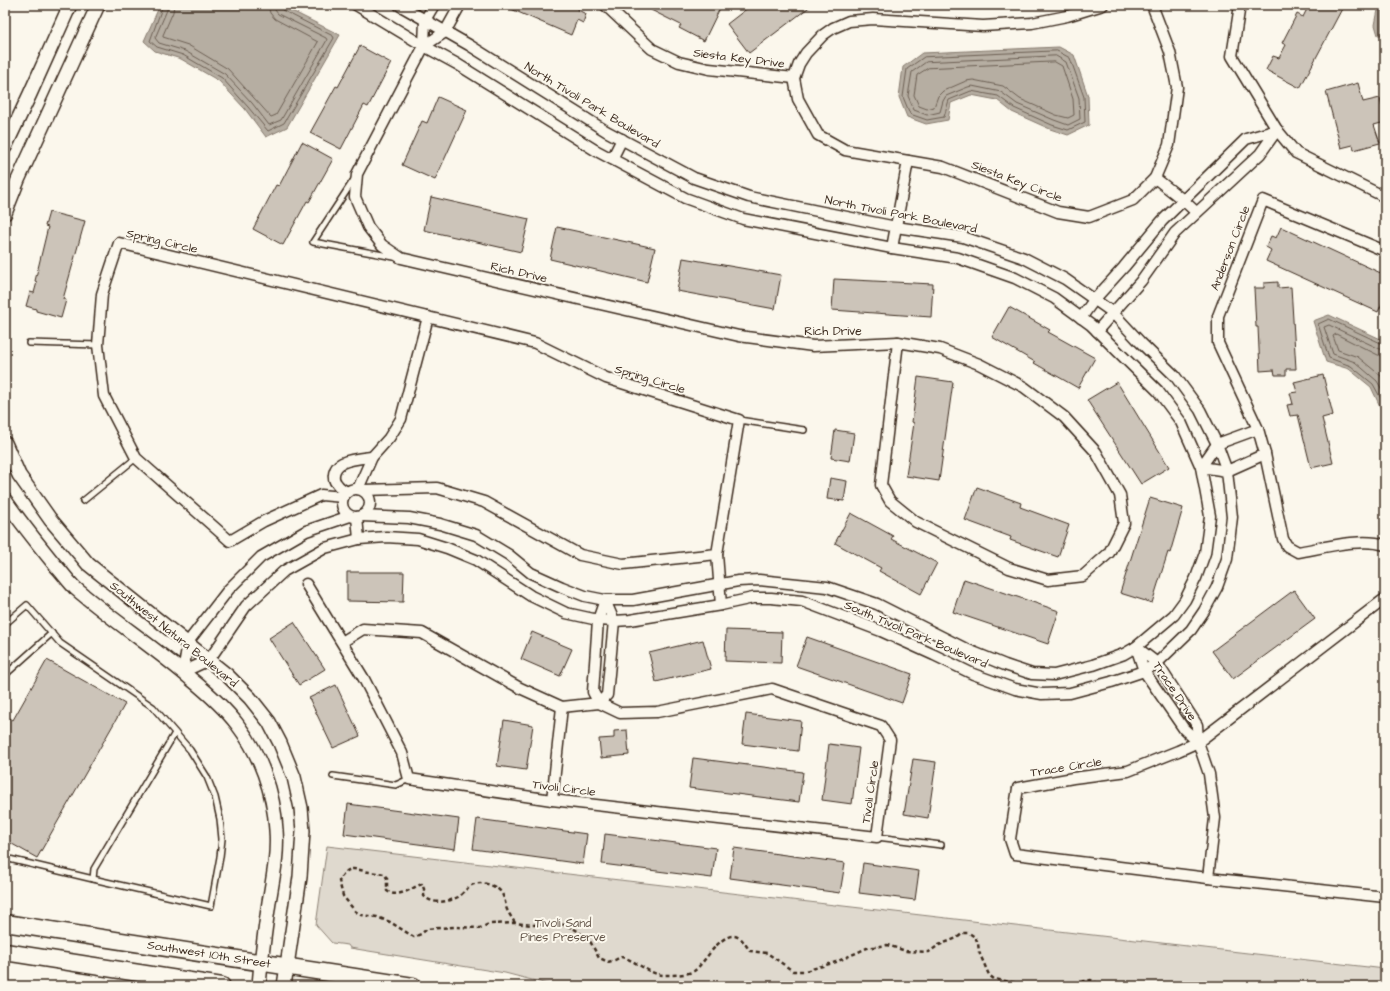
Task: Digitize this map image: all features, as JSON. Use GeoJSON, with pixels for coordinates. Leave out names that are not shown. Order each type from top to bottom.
{"type":"FeatureCollection","features":[{"type":"Feature","properties":{"kind":"main road","name":"Southwest 10th Street"},"geometry":{"type":"LineString","coordinates":[[5,923],[413,986]]}},
{"type":"Feature","properties":{"kind":"main road"},"geometry":{"type":"LineString","coordinates":[[5,952],[222,986]]}},
{"type":"Feature","properties":{"kind":"street"},"geometry":{"type":"LineString","coordinates":[[5,147],[70,5]]}},
{"type":"Feature","properties":{"kind":"street"},"geometry":{"type":"LineString","coordinates":[[5,214],[18,180],[98,5]]}},
{"type":"Feature","properties":{"kind":"street"},"geometry":{"type":"LineString","coordinates":[[356,5],[457,64],[595,150],[685,198],[743,219],[892,248],[958,258],[1015,278],[1054,298],[1097,331],[1158,391],[1181,422],[1201,467],[1210,516],[1206,554],[1186,600],[1174,615],[1136,647]]}},
{"type":"Feature","properties":{"kind":"street","name":"North Tivoli Park Boulevard"},"geometry":{"type":"LineString","coordinates":[[399,5],[468,45],[606,131],[694,178],[749,197],[896,226],[963,237],[1024,258],[1065,279],[1112,312],[1175,376],[1200,410],[1217,444],[1227,471],[1232,516],[1227,559],[1217,587],[1204,612],[1190,630],[1157,663]]}},
{"type":"Feature","properties":{"kind":"street"},"geometry":{"type":"LineString","coordinates":[[424,46],[425,20],[434,5]]}},
{"type":"Feature","properties":{"kind":"street"},"geometry":{"type":"LineString","coordinates":[[445,32],[460,5]]}},
{"type":"Feature","properties":{"kind":"street","name":"Siesta Key Drive"},"geometry":{"type":"LineString","coordinates":[[605,5],[652,49],[679,62],[709,69],[794,78]]}},
{"type":"Feature","properties":{"kind":"street"},"geometry":{"type":"LineString","coordinates":[[794,78],[799,64],[806,53],[823,35],[833,28],[849,21],[873,19],[983,26],[1032,23],[1066,16],[1103,5]]}},
{"type":"Feature","properties":{"kind":"street","name":"Siesta Key Circle"},"geometry":{"type":"LineString","coordinates":[[794,78],[798,99],[818,135],[845,150],[943,167],[1058,212],[1088,217],[1133,200],[1155,178],[1169,145],[1178,87],[1170,52],[1152,5]]}},
{"type":"Feature","properties":{"kind":"street"},"geometry":{"type":"LineString","coordinates":[[1240,5],[1232,56],[1277,130],[1296,153],[1385,197]]}},
{"type":"Feature","properties":{"kind":"street","name":"Rich Drive"},"geometry":{"type":"LineString","coordinates":[[445,32],[424,46],[357,174],[355,197],[368,227],[382,245],[401,258],[739,336],[813,346],[898,342],[940,349],[979,364],[1024,387],[1064,418],[1096,452],[1120,495],[1124,523],[1109,553],[1083,576],[1048,580],[1009,568],[962,546],[916,522],[890,501],[881,485],[898,342]]}},
{"type":"Feature","properties":{"kind":"street"},"geometry":{"type":"LineString","coordinates":[[1081,318],[1094,300],[1124,267],[1162,221],[1246,140],[1277,130]]}},
{"type":"Feature","properties":{"kind":"street"},"geometry":{"type":"LineString","coordinates":[[1097,331],[1141,280],[1175,233],[1260,154],[1277,130]]}},
{"type":"Feature","properties":{"kind":"street"},"geometry":{"type":"LineString","coordinates":[[612,159],[622,139]]}},
{"type":"Feature","properties":{"kind":"street"},"geometry":{"type":"LineString","coordinates":[[892,248],[908,161]]}},
{"type":"Feature","properties":{"kind":"street"},"geometry":{"type":"LineString","coordinates":[[1155,178],[1184,200],[1196,212]]}},
{"type":"Feature","properties":{"kind":"street","name":"Anderson Circle"},"geometry":{"type":"LineString","coordinates":[[1385,251],[1262,200],[1218,316],[1218,343],[1258,429],[1265,454],[1283,539],[1288,546],[1298,552],[1358,542],[1385,545]]}},
{"type":"Feature","properties":{"kind":"street","name":"Spring Circle"},"geometry":{"type":"LineString","coordinates":[[345,494],[320,495],[264,521],[230,541],[136,458],[104,396],[98,345],[102,294],[118,243],[535,343],[606,378],[739,420]]}},
{"type":"Feature","properties":{"kind":"street"},"geometry":{"type":"LineString","coordinates":[[360,490],[372,456],[389,438],[401,419],[428,317]]}},
{"type":"Feature","properties":{"kind":"street"},"geometry":{"type":"LineString","coordinates":[[721,605],[717,554],[739,420]]}},
{"type":"Feature","properties":{"kind":"street"},"geometry":{"type":"LineString","coordinates":[[1201,467],[1217,444],[1258,429]]}},
{"type":"Feature","properties":{"kind":"street","name":"Southwest Natura Boulevard"},"geometry":{"type":"LineString","coordinates":[[5,443],[19,476],[50,519],[88,564],[188,642],[227,675],[250,698],[269,722],[280,743],[294,777],[301,808],[303,831],[303,854],[284,986]]}},
{"type":"Feature","properties":{"kind":"street"},"geometry":{"type":"LineString","coordinates":[[1201,467],[1227,471],[1265,454]]}},
{"type":"Feature","properties":{"kind":"street"},"geometry":{"type":"LineString","coordinates":[[345,494],[334,480],[334,472],[337,466],[342,462],[372,456]]}},
{"type":"Feature","properties":{"kind":"street"},"geometry":{"type":"LineString","coordinates":[[360,490],[369,497],[370,506],[365,514],[356,516],[344,511],[342,506],[345,494],[354,489],[437,488],[484,502],[580,555],[623,564],[717,554]]}},
{"type":"Feature","properties":{"kind":"street","name":"Southwest Natura Boulevard"},"geometry":{"type":"LineString","coordinates":[[5,500],[30,534],[74,587],[183,672],[223,707],[237,724],[257,757],[269,786],[274,808],[276,843],[276,859],[261,962],[259,986]]}},
{"type":"Feature","properties":{"kind":"street"},"geometry":{"type":"LineString","coordinates":[[356,516],[359,538]]}},
{"type":"Feature","properties":{"kind":"street","name":"South Tivoli Park Boulevard"},"geometry":{"type":"LineString","coordinates":[[183,672],[188,642],[229,588],[261,557],[306,531],[356,516],[409,518],[440,524],[476,535],[509,556],[531,573],[585,596],[605,600],[634,600],[738,581],[759,580],[827,587],[877,604],[968,650],[1032,674],[1054,675],[1093,665],[1124,654],[1136,647]]}},
{"type":"Feature","properties":{"kind":"street","name":"South Tivoli Park Boulevard"},"geometry":{"type":"LineString","coordinates":[[183,672],[208,660],[246,606],[284,572],[325,548],[359,538],[386,537],[418,539],[447,548],[476,560],[531,596],[566,613],[598,620],[630,620],[721,605],[753,598],[802,601],[881,631],[973,674],[1015,689],[1042,694],[1070,693],[1144,671],[1157,663]]}},
{"type":"Feature","properties":{"kind":"street"},"geometry":{"type":"LineString","coordinates":[[306,584],[364,679],[402,753],[409,779]]}},
{"type":"Feature","properties":{"kind":"street"},"geometry":{"type":"LineString","coordinates":[[599,703],[593,692],[598,620],[605,600]]}},
{"type":"Feature","properties":{"kind":"street"},"geometry":{"type":"LineString","coordinates":[[342,642],[364,629],[422,633],[520,688],[562,706],[599,703],[607,695],[614,621],[605,600]]}},
{"type":"Feature","properties":{"kind":"street","name":"Trace Circle"},"geometry":{"type":"LineString","coordinates":[[1385,601],[1382,601],[1198,742],[1178,752],[1128,771],[1073,778],[1018,788],[1010,839],[1015,854],[1208,878],[1385,897]]}},
{"type":"Feature","properties":{"kind":"street","name":"Trace Drive"},"geometry":{"type":"LineString","coordinates":[[1136,647],[1157,663],[1197,725],[1198,742],[1209,774],[1215,818],[1208,878]]}},
{"type":"Feature","properties":{"kind":"street","name":"Trace Drive"},"geometry":{"type":"LineString","coordinates":[[1136,647],[1144,671],[1184,729],[1198,742]]}},
{"type":"Feature","properties":{"kind":"street","name":"Tivoli Circle"},"geometry":{"type":"LineString","coordinates":[[409,779],[552,800],[877,837],[890,740],[881,726],[772,689],[657,712],[620,713],[599,703]]}},
{"type":"Feature","properties":{"kind":"street"},"geometry":{"type":"LineString","coordinates":[[552,800],[562,706]]}},
{"type":"Feature","properties":{"kind":"lane"},"geometry":{"type":"LineString","coordinates":[[357,174],[313,242],[401,258]]}},
{"type":"Feature","properties":{"kind":"lane"},"geometry":{"type":"LineString","coordinates":[[29,343],[98,345]]}},
{"type":"Feature","properties":{"kind":"lane"},"geometry":{"type":"LineString","coordinates":[[739,420],[804,430]]}},
{"type":"Feature","properties":{"kind":"lane"},"geometry":{"type":"LineString","coordinates":[[83,501],[136,458]]}},
{"type":"Feature","properties":{"kind":"lane"},"geometry":{"type":"LineString","coordinates":[[5,624],[27,605],[60,643],[153,707],[190,750],[207,777],[215,798],[220,819],[222,840],[211,906],[5,858]]}},
{"type":"Feature","properties":{"kind":"lane"},"geometry":{"type":"LineString","coordinates":[[5,675],[52,633]]}},
{"type":"Feature","properties":{"kind":"lane"},"geometry":{"type":"LineString","coordinates":[[93,879],[94,869],[175,733]]}},
{"type":"Feature","properties":{"kind":"lane"},"geometry":{"type":"LineString","coordinates":[[333,776],[396,785],[409,779]]}},
{"type":"Feature","properties":{"kind":"lane"},"geometry":{"type":"LineString","coordinates":[[877,837],[941,845]]}},
{"type":"Feature","properties":{"kind":"path"},"geometry":{"type":"LineString","coordinates":[[515,923],[508,911],[500,891],[493,886],[475,883],[458,897],[443,902],[435,902],[428,900],[424,896],[422,884],[403,893],[396,895],[391,894],[387,891],[387,878],[384,874],[368,872],[361,869],[349,869],[343,874],[339,881],[342,896],[355,911],[361,915],[377,917],[390,922],[414,937],[427,929],[455,926],[480,928],[489,924],[515,923],[532,925],[566,925],[576,930],[590,941],[599,958],[608,962],[621,957],[626,958],[643,968],[665,975],[693,971],[722,939],[733,936],[740,938],[750,951],[768,953],[793,971],[805,971],[836,962],[867,948],[887,945],[906,951],[929,952],[939,945],[957,938],[963,933],[968,933],[975,937],[979,952],[989,975],[994,979],[1032,986]]}},
{"type":"Feature","properties":{"kind":"path"},"geometry":{"type":"LineString","coordinates":[[1069,986],[1070,984],[1091,980],[1102,986]]}},
{"type":"Feature","properties":{"kind":"green space","name":"Tivoli Sand Pines Preserve"},"geometry":{"type":"Polygon","coordinates":[[[327,846],[1385,969],[1385,986],[555,986],[505,973],[350,948],[348,945],[332,943],[316,925],[327,846]]]}},
{"type":"Feature","properties":{"kind":"water"},"geometry":{"type":"Polygon","coordinates":[[[160,5],[280,5],[340,35],[287,127],[266,137],[245,109],[219,81],[181,59],[155,51],[144,41],[160,5]]]}},
{"type":"Feature","properties":{"kind":"water"},"geometry":{"type":"Polygon","coordinates":[[[1379,5],[1385,5],[1385,35],[1378,35],[1375,25],[1379,5]]]}},
{"type":"Feature","properties":{"kind":"water"},"geometry":{"type":"Polygon","coordinates":[[[1059,47],[1074,55],[1088,96],[1089,125],[1068,135],[1050,129],[1012,112],[997,100],[971,95],[951,103],[948,120],[926,124],[907,117],[899,97],[903,67],[922,53],[1059,47]]]}},
{"type":"Feature","properties":{"kind":"water"},"geometry":{"type":"Polygon","coordinates":[[[1329,315],[1385,341],[1385,417],[1371,387],[1349,369],[1326,362],[1313,321],[1329,315]]]}},
{"type":"Feature","properties":{"kind":"building"},"geometry":{"type":"Polygon","coordinates":[[[508,5],[580,5],[578,10],[586,14],[583,23],[577,20],[571,35],[511,9],[512,7],[508,5]]]}},
{"type":"Feature","properties":{"kind":"building"},"geometry":{"type":"Polygon","coordinates":[[[645,5],[713,5],[720,8],[704,41],[679,28],[681,25],[651,10],[651,8],[645,5]]]}},
{"type":"Feature","properties":{"kind":"building"},"geometry":{"type":"Polygon","coordinates":[[[753,5],[812,5],[749,53],[727,24],[753,5]]]}},
{"type":"Feature","properties":{"kind":"building"},"geometry":{"type":"Polygon","coordinates":[[[1309,5],[1344,5],[1300,88],[1266,70],[1273,56],[1279,58],[1286,45],[1282,43],[1297,14],[1303,17],[1309,5]]]}},
{"type":"Feature","properties":{"kind":"building"},"geometry":{"type":"Polygon","coordinates":[[[360,46],[391,63],[368,107],[364,105],[341,149],[310,133],[336,86],[338,87],[360,46]]]}},
{"type":"Feature","properties":{"kind":"building"},"geometry":{"type":"Polygon","coordinates":[[[1358,83],[1363,102],[1380,98],[1385,116],[1385,122],[1374,125],[1380,143],[1354,150],[1353,145],[1341,148],[1326,92],[1358,83]]]}},
{"type":"Feature","properties":{"kind":"building"},"geometry":{"type":"Polygon","coordinates":[[[438,97],[467,110],[435,180],[402,165],[422,121],[427,123],[438,97]]]}},
{"type":"Feature","properties":{"kind":"building"},"geometry":{"type":"Polygon","coordinates":[[[302,142],[333,159],[309,202],[307,201],[283,245],[253,229],[276,185],[279,186],[302,142]]]}},
{"type":"Feature","properties":{"kind":"building"},"geometry":{"type":"Polygon","coordinates":[[[431,197],[529,219],[521,252],[424,230],[431,197]]]}},
{"type":"Feature","properties":{"kind":"building"},"geometry":{"type":"Polygon","coordinates":[[[49,212],[85,221],[63,299],[66,300],[61,318],[36,311],[36,309],[26,306],[30,292],[34,293],[37,282],[35,281],[48,227],[45,226],[49,212]]]}},
{"type":"Feature","properties":{"kind":"building"},"geometry":{"type":"Polygon","coordinates":[[[557,227],[655,248],[647,282],[550,259],[557,227]]]}},
{"type":"Feature","properties":{"kind":"building"},"geometry":{"type":"Polygon","coordinates":[[[1281,227],[1385,275],[1385,297],[1378,312],[1266,261],[1271,250],[1266,247],[1271,236],[1276,238],[1281,227]]]}},
{"type":"Feature","properties":{"kind":"building"},"geometry":{"type":"Polygon","coordinates":[[[683,258],[781,275],[775,309],[677,291],[683,258]]]}},
{"type":"Feature","properties":{"kind":"building"},"geometry":{"type":"Polygon","coordinates":[[[834,279],[933,284],[931,317],[832,310],[834,279]]]}},
{"type":"Feature","properties":{"kind":"building"},"geometry":{"type":"Polygon","coordinates":[[[1278,282],[1278,288],[1291,287],[1296,369],[1286,369],[1286,375],[1275,375],[1274,370],[1260,371],[1258,327],[1256,327],[1254,288],[1264,288],[1264,283],[1278,282]]]}},
{"type":"Feature","properties":{"kind":"building"},"geometry":{"type":"Polygon","coordinates":[[[1009,307],[1050,330],[1048,332],[1095,358],[1078,388],[992,337],[1009,307]]]}},
{"type":"Feature","properties":{"kind":"building"},"geometry":{"type":"Polygon","coordinates":[[[1323,375],[1333,415],[1322,418],[1333,463],[1311,468],[1298,415],[1290,416],[1287,405],[1293,404],[1290,393],[1297,392],[1294,382],[1323,375]]]}},
{"type":"Feature","properties":{"kind":"building"},"geometry":{"type":"Polygon","coordinates":[[[918,377],[953,382],[939,481],[906,476],[914,423],[912,422],[918,377]]]}},
{"type":"Feature","properties":{"kind":"building"},"geometry":{"type":"Polygon","coordinates":[[[1117,382],[1169,467],[1141,484],[1087,400],[1117,382]]]}},
{"type":"Feature","properties":{"kind":"building"},"geometry":{"type":"Polygon","coordinates":[[[835,430],[854,433],[850,461],[831,458],[835,430]]]}},
{"type":"Feature","properties":{"kind":"building"},"geometry":{"type":"Polygon","coordinates":[[[830,478],[847,481],[844,501],[827,499],[830,478]]]}},
{"type":"Feature","properties":{"kind":"building"},"geometry":{"type":"Polygon","coordinates":[[[977,487],[1021,503],[1020,507],[1069,525],[1058,557],[1010,540],[1011,537],[965,520],[977,487]]]}},
{"type":"Feature","properties":{"kind":"building"},"geometry":{"type":"Polygon","coordinates":[[[1150,498],[1183,508],[1170,553],[1168,552],[1152,603],[1120,593],[1150,498]]]}},
{"type":"Feature","properties":{"kind":"building"},"geometry":{"type":"Polygon","coordinates":[[[851,513],[893,536],[891,539],[937,563],[921,594],[879,571],[881,568],[835,543],[851,513]]]}},
{"type":"Feature","properties":{"kind":"building"},"geometry":{"type":"Polygon","coordinates":[[[347,572],[404,572],[403,602],[347,601],[347,572]]]}},
{"type":"Feature","properties":{"kind":"building"},"geometry":{"type":"Polygon","coordinates":[[[964,579],[1059,611],[1048,644],[953,612],[964,579]]]}},
{"type":"Feature","properties":{"kind":"building"},"geometry":{"type":"Polygon","coordinates":[[[1294,590],[1315,619],[1233,679],[1212,651],[1294,590]]]}},
{"type":"Feature","properties":{"kind":"building"},"geometry":{"type":"Polygon","coordinates":[[[294,622],[325,669],[299,685],[269,638],[294,622]]]}},
{"type":"Feature","properties":{"kind":"building"},"geometry":{"type":"Polygon","coordinates":[[[726,630],[782,632],[781,663],[725,661],[726,630]]]}},
{"type":"Feature","properties":{"kind":"building"},"geometry":{"type":"Polygon","coordinates":[[[532,632],[572,649],[560,676],[521,659],[532,632]]]}},
{"type":"Feature","properties":{"kind":"building"},"geometry":{"type":"Polygon","coordinates":[[[807,637],[912,674],[902,703],[796,666],[807,637]]]}},
{"type":"Feature","properties":{"kind":"building"},"geometry":{"type":"Polygon","coordinates":[[[703,640],[711,669],[656,682],[649,653],[703,640]]]}},
{"type":"Feature","properties":{"kind":"building"},"geometry":{"type":"Polygon","coordinates":[[[47,660],[125,704],[37,858],[5,840],[5,715],[13,720],[47,660]]]}},
{"type":"Feature","properties":{"kind":"building"},"geometry":{"type":"Polygon","coordinates":[[[336,685],[360,736],[333,748],[309,698],[336,685]]]}},
{"type":"Feature","properties":{"kind":"building"},"geometry":{"type":"Polygon","coordinates":[[[746,714],[801,721],[798,751],[742,744],[746,714]]]}},
{"type":"Feature","properties":{"kind":"building"},"geometry":{"type":"Polygon","coordinates":[[[504,720],[533,725],[526,770],[497,766],[504,720]]]}},
{"type":"Feature","properties":{"kind":"building"},"geometry":{"type":"Polygon","coordinates":[[[627,730],[629,755],[601,758],[599,739],[614,738],[614,731],[627,730]]]}},
{"type":"Feature","properties":{"kind":"building"},"geometry":{"type":"Polygon","coordinates":[[[829,744],[859,748],[852,804],[822,800],[829,744]]]}},
{"type":"Feature","properties":{"kind":"building"},"geometry":{"type":"Polygon","coordinates":[[[693,758],[803,772],[799,802],[689,788],[693,758]]]}},
{"type":"Feature","properties":{"kind":"building"},"geometry":{"type":"Polygon","coordinates":[[[913,759],[936,762],[928,818],[904,814],[913,759]]]}},
{"type":"Feature","properties":{"kind":"building"},"geometry":{"type":"Polygon","coordinates":[[[348,804],[459,819],[455,849],[344,834],[348,804]]]}},
{"type":"Feature","properties":{"kind":"building"},"geometry":{"type":"Polygon","coordinates":[[[477,819],[587,834],[583,864],[473,849],[477,819]]]}},
{"type":"Feature","properties":{"kind":"building"},"geometry":{"type":"Polygon","coordinates":[[[605,834],[716,848],[712,878],[602,864],[605,834]]]}},
{"type":"Feature","properties":{"kind":"building"},"geometry":{"type":"Polygon","coordinates":[[[734,848],[845,863],[840,893],[730,878],[734,848]]]}},
{"type":"Feature","properties":{"kind":"building"},"geometry":{"type":"Polygon","coordinates":[[[863,863],[919,871],[915,900],[859,893],[863,863]]]}}]}
